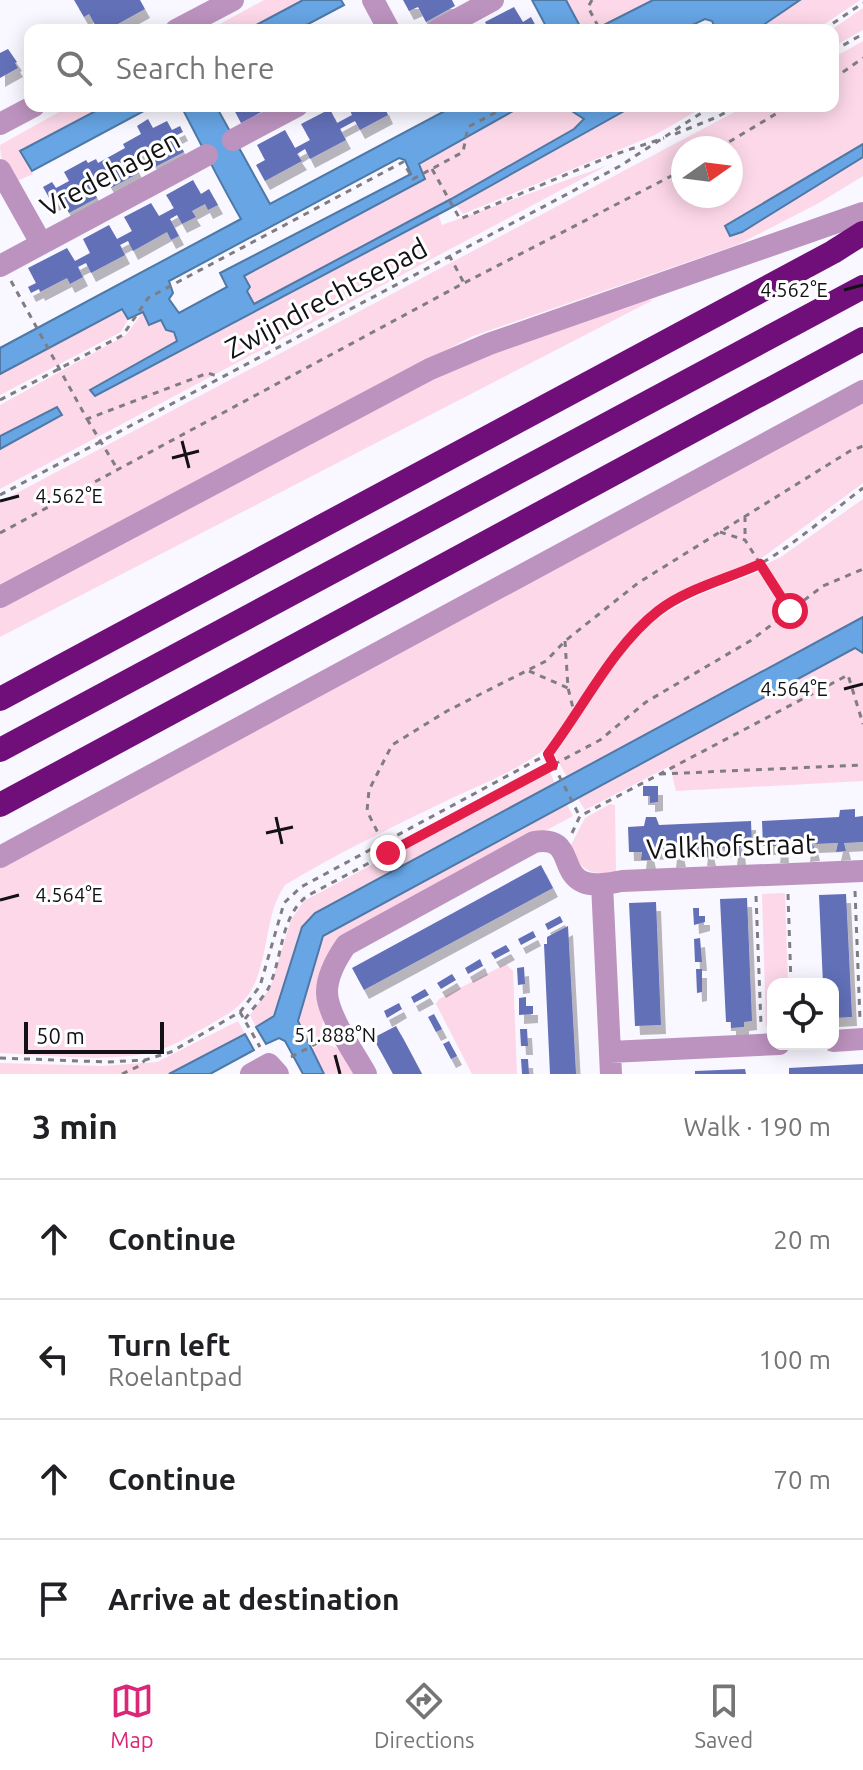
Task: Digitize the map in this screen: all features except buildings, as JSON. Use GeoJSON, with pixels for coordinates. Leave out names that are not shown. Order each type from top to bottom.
{"type":"FeatureCollection","features":[{"type":"Feature","properties":{"kind":"highway"},"geometry":{"type":"LineString","coordinates":[[0,696],[34,681],[863,233]]}},
{"type":"Feature","properties":{"kind":"highway"},"geometry":{"type":"LineString","coordinates":[[0,750],[863,287]]}},
{"type":"Feature","properties":{"kind":"highway"},"geometry":{"type":"LineString","coordinates":[[0,805],[863,339]]}},
{"type":"Feature","properties":{"kind":"street"},"geometry":{"type":"LineString","coordinates":[[187,24],[233,0]]}},
{"type":"Feature","properties":{"kind":"street"},"geometry":{"type":"LineString","coordinates":[[373,0],[386,24]]}},
{"type":"Feature","properties":{"kind":"street"},"geometry":{"type":"LineString","coordinates":[[449,24],[493,0]]}},
{"type":"Feature","properties":{"kind":"street"},"geometry":{"type":"LineString","coordinates":[[0,124],[24,111]]}},
{"type":"Feature","properties":{"kind":"street"},"geometry":{"type":"LineString","coordinates":[[233,140],[286,112]]}},
{"type":"Feature","properties":{"kind":"street","name":"Vredehagen"},"geometry":{"type":"LineString","coordinates":[[1,266],[207,155]]}},
{"type":"Feature","properties":{"kind":"street","name":"Vredehagen"},"geometry":{"type":"LineString","coordinates":[[0,170],[41,243]]}},
{"type":"Feature","properties":{"kind":"street"},"geometry":{"type":"LineString","coordinates":[[0,597],[430,369],[489,344],[863,213]]}},
{"type":"Feature","properties":{"kind":"street"},"geometry":{"type":"LineString","coordinates":[[0,857],[863,391]]}},
{"type":"Feature","properties":{"kind":"street"},"geometry":{"type":"LineString","coordinates":[[366,1074],[329,1005],[326,990],[337,959],[346,945],[534,842],[547,840],[556,843],[574,874],[583,882],[602,884],[610,1063],[767,1044]]}},
{"type":"Feature","properties":{"kind":"street","name":"Valkhofstraat"},"geometry":{"type":"LineString","coordinates":[[602,884],[858,871]]}},
{"type":"Feature","properties":{"kind":"street"},"geometry":{"type":"LineString","coordinates":[[839,1041],[862,1039]]}},
{"type":"Feature","properties":{"kind":"path"},"geometry":{"type":"LineString","coordinates":[[592,0],[588,7],[597,24]]}},
{"type":"Feature","properties":{"kind":"path"},"geometry":{"type":"LineString","coordinates":[[832,24],[863,3]]}},
{"type":"Feature","properties":{"kind":"path"},"geometry":{"type":"LineString","coordinates":[[839,48],[863,34]]}},
{"type":"Feature","properties":{"kind":"path"},"geometry":{"type":"LineString","coordinates":[[839,75],[863,58]]}},
{"type":"Feature","properties":{"kind":"path"},"geometry":{"type":"LineString","coordinates":[[0,400],[123,335],[148,298],[174,284],[403,162],[413,179],[463,152],[468,127],[497,112]]}},
{"type":"Feature","properties":{"kind":"path","name":"Zwijndrechtsepad"},"geometry":{"type":"LineString","coordinates":[[0,495],[620,166],[704,112]]}},
{"type":"Feature","properties":{"kind":"path","name":"Zwijndrechtsepad"},"geometry":{"type":"LineString","coordinates":[[670,136],[726,112]]}},
{"type":"Feature","properties":{"kind":"path"},"geometry":{"type":"LineString","coordinates":[[739,136],[779,112]]}},
{"type":"Feature","properties":{"kind":"path"},"geometry":{"type":"LineString","coordinates":[[432,169],[460,219],[613,155],[670,136]]}},
{"type":"Feature","properties":{"kind":"path"},"geometry":{"type":"LineString","coordinates":[[0,533],[464,283],[671,176]]}},
{"type":"Feature","properties":{"kind":"path"},"geometry":{"type":"LineString","coordinates":[[449,255],[464,283]]}},
{"type":"Feature","properties":{"kind":"path"},"geometry":{"type":"LineString","coordinates":[[1,266],[118,470]]}},
{"type":"Feature","properties":{"kind":"path"},"geometry":{"type":"LineString","coordinates":[[87,419],[208,373],[220,377]]}},
{"type":"Feature","properties":{"kind":"path"},"geometry":{"type":"LineString","coordinates":[[388,853],[367,811],[369,790],[392,745],[447,711],[546,661],[565,641],[638,583],[850,451],[863,446]]}},
{"type":"Feature","properties":{"kind":"path"},"geometry":{"type":"LineString","coordinates":[[0,1058],[107,1062],[145,1060],[171,1052],[240,1012],[260,986],[284,903],[301,887],[548,754],[576,718],[618,651],[658,611],[681,597],[760,564],[863,488]]}},
{"type":"Feature","properties":{"kind":"path"},"geometry":{"type":"LineString","coordinates":[[745,516],[745,540],[790,611]]}},
{"type":"Feature","properties":{"kind":"path"},"geometry":{"type":"LineString","coordinates":[[720,532],[745,540]]}},
{"type":"Feature","properties":{"kind":"path"},"geometry":{"type":"LineString","coordinates":[[245,1020],[268,989],[290,916],[298,903],[600,740],[646,702],[750,641],[823,586],[863,569]]}},
{"type":"Feature","properties":{"kind":"path"},"geometry":{"type":"LineString","coordinates":[[565,641],[568,688],[576,718]]}},
{"type":"Feature","properties":{"kind":"path"},"geometry":{"type":"LineString","coordinates":[[529,671],[568,688]]}},
{"type":"Feature","properties":{"kind":"path"},"geometry":{"type":"LineString","coordinates":[[548,754],[580,816],[848,675],[863,724]]}},
{"type":"Feature","properties":{"kind":"path"},"geometry":{"type":"LineString","coordinates":[[657,774],[863,765]]}},
{"type":"Feature","properties":{"kind":"path"},"geometry":{"type":"LineString","coordinates":[[858,871],[862,1039]]}},
{"type":"Feature","properties":{"kind":"path"},"geometry":{"type":"LineString","coordinates":[[788,875],[791,978]]}},
{"type":"Feature","properties":{"kind":"path"},"geometry":{"type":"LineString","coordinates":[[755,876],[767,1010]]}},
{"type":"Feature","properties":{"kind":"path"},"geometry":{"type":"LineString","coordinates":[[240,1012],[270,1066],[319,1042]]}},
{"type":"Feature","properties":{"kind":"path"},"geometry":{"type":"LineString","coordinates":[[122,1074],[145,1060]]}},
{"type":"Feature","properties":{"kind":"shaded area"},"geometry":{"type":"Polygon","coordinates":[[[264,0],[303,0],[258,24],[220,24],[264,0]]]}},
{"type":"Feature","properties":{"kind":"shaded area"},"geometry":{"type":"Polygon","coordinates":[[[566,0],[653,0],[606,24],[579,24],[566,0]]]}},
{"type":"Feature","properties":{"kind":"shaded area"},"geometry":{"type":"Polygon","coordinates":[[[800,0],[860,0],[825,24],[765,24],[800,0]]]}},
{"type":"Feature","properties":{"kind":"shaded area"},"geometry":{"type":"Polygon","coordinates":[[[863,8],[863,30],[839,44],[839,24],[863,8]]]}},
{"type":"Feature","properties":{"kind":"shaded area"},"geometry":{"type":"Polygon","coordinates":[[[863,41],[863,144],[725,225],[727,232],[742,232],[863,157],[863,176],[819,203],[737,245],[473,336],[0,584],[0,502],[671,146],[671,208],[743,208],[743,136],[689,136],[735,112],[839,112],[839,55],[863,41]]]}},
{"type":"Feature","properties":{"kind":"shaded area"},"geometry":{"type":"Polygon","coordinates":[[[59,112],[94,112],[21,151],[33,174],[15,182],[1,157],[0,145],[59,112]]]}},
{"type":"Feature","properties":{"kind":"shaded area"},"geometry":{"type":"Polygon","coordinates":[[[511,112],[573,112],[584,119],[574,129],[451,199],[253,304],[244,276],[425,179],[418,164],[511,112]]]}},
{"type":"Feature","properties":{"kind":"shaded area"},"geometry":{"type":"Polygon","coordinates":[[[622,112],[695,112],[655,135],[463,214],[456,205],[622,112]]]}},
{"type":"Feature","properties":{"kind":"shaded area"},"geometry":{"type":"Polygon","coordinates":[[[608,165],[0,489],[0,449],[57,407],[0,436],[0,405],[126,335],[143,312],[168,326],[178,341],[91,389],[95,396],[438,214],[442,225],[608,165]]]}},
{"type":"Feature","properties":{"kind":"shaded area"},"geometry":{"type":"Polygon","coordinates":[[[643,300],[653,300],[0,637],[0,605],[457,364],[643,300]]]}},
{"type":"Feature","properties":{"kind":"shaded area"},"geometry":{"type":"Polygon","coordinates":[[[122,309],[128,319],[121,332],[0,395],[0,374],[122,309]]]}},
{"type":"Feature","properties":{"kind":"shaded area"},"geometry":{"type":"Polygon","coordinates":[[[863,394],[863,483],[758,561],[660,604],[615,650],[557,738],[546,748],[506,773],[366,840],[285,885],[270,921],[259,973],[245,999],[235,1009],[179,1042],[142,1054],[81,1058],[0,1053],[0,866],[863,394]]]}},
{"type":"Feature","properties":{"kind":"shaded area"},"geometry":{"type":"Polygon","coordinates":[[[863,499],[863,617],[567,777],[554,754],[613,663],[638,635],[686,601],[761,571],[762,566],[781,557],[863,499]]]}},
{"type":"Feature","properties":{"kind":"shaded area"},"geometry":{"type":"Polygon","coordinates":[[[855,647],[863,653],[863,781],[676,791],[670,766],[585,810],[577,797],[855,647]]]}},
{"type":"Feature","properties":{"kind":"shaded area"},"geometry":{"type":"Polygon","coordinates":[[[549,770],[555,783],[344,897],[302,927],[274,1016],[256,1027],[250,1015],[270,988],[291,920],[304,901],[549,770]]]}},
{"type":"Feature","properties":{"kind":"shaded area"},"geometry":{"type":"Polygon","coordinates":[[[566,803],[573,816],[337,943],[320,1038],[309,1044],[298,1016],[323,936],[566,803]]]}},
{"type":"Feature","properties":{"kind":"shaded area"},"geometry":{"type":"Polygon","coordinates":[[[610,804],[615,805],[616,873],[592,872],[578,861],[571,845],[585,818],[610,804]]]}},
{"type":"Feature","properties":{"kind":"shaded area"},"geometry":{"type":"Polygon","coordinates":[[[785,893],[788,978],[767,978],[767,1026],[766,1026],[762,894],[785,893]]]}},
{"type":"Feature","properties":{"kind":"shaded area"},"geometry":{"type":"Polygon","coordinates":[[[506,964],[513,971],[517,1074],[472,1074],[436,1004],[439,999],[506,964]]]}},
{"type":"Feature","properties":{"kind":"shaded area"},"geometry":{"type":"Polygon","coordinates":[[[238,1021],[245,1034],[169,1074],[0,1074],[0,1063],[103,1066],[157,1062],[238,1021]]]}},
{"type":"Feature","properties":{"kind":"shaded area"},"geometry":{"type":"Polygon","coordinates":[[[322,1043],[338,1048],[360,1074],[324,1074],[311,1049],[322,1043]]]}},
{"type":"Feature","properties":{"kind":"water"},"geometry":{"type":"Polygon","coordinates":[[[303,0],[341,0],[344,5],[308,24],[258,24],[303,0]]]}},
{"type":"Feature","properties":{"kind":"water"},"geometry":{"type":"Polygon","coordinates":[[[532,0],[566,0],[579,24],[545,24],[532,0]]]}},
{"type":"Feature","properties":{"kind":"water"},"geometry":{"type":"Polygon","coordinates":[[[653,0],[800,0],[765,24],[713,24],[705,19],[695,24],[606,24],[653,0]]]}},
{"type":"Feature","properties":{"kind":"water"},"geometry":{"type":"Polygon","coordinates":[[[94,112],[142,112],[32,171],[20,151],[94,112]]]}},
{"type":"Feature","properties":{"kind":"water"},"geometry":{"type":"Polygon","coordinates":[[[184,112],[219,112],[270,204],[443,112],[511,112],[419,164],[425,179],[244,276],[254,304],[574,129],[584,119],[573,112],[622,112],[456,205],[95,396],[90,390],[177,341],[174,332],[166,330],[161,320],[149,325],[143,312],[128,319],[122,309],[0,374],[0,348],[241,219],[184,112]],[[399,158],[169,281],[173,293],[169,299],[179,313],[227,287],[220,273],[411,174],[405,160],[399,158]]]}},
{"type":"Feature","properties":{"kind":"water"},"geometry":{"type":"Polygon","coordinates":[[[863,144],[863,157],[742,232],[730,236],[725,226],[863,144]]]}},
{"type":"Feature","properties":{"kind":"water"},"geometry":{"type":"Polygon","coordinates":[[[57,407],[62,415],[0,449],[0,436],[57,407]]]}},
{"type":"Feature","properties":{"kind":"water"},"geometry":{"type":"Polygon","coordinates":[[[863,617],[863,653],[855,648],[323,936],[298,1021],[324,1074],[303,1074],[285,1041],[279,1038],[266,1044],[256,1027],[274,1016],[302,927],[315,913],[863,617]]]}},
{"type":"Feature","properties":{"kind":"water"},"geometry":{"type":"Polygon","coordinates":[[[245,1034],[254,1050],[210,1074],[169,1074],[245,1034]]]}},
{"type":"Feature","properties":{"kind":"route"},"geometry":{"type":"LineString","coordinates":[[388,853],[553,765],[548,754],[576,718],[618,651],[658,611],[681,597],[760,564],[790,611]]}}]}
